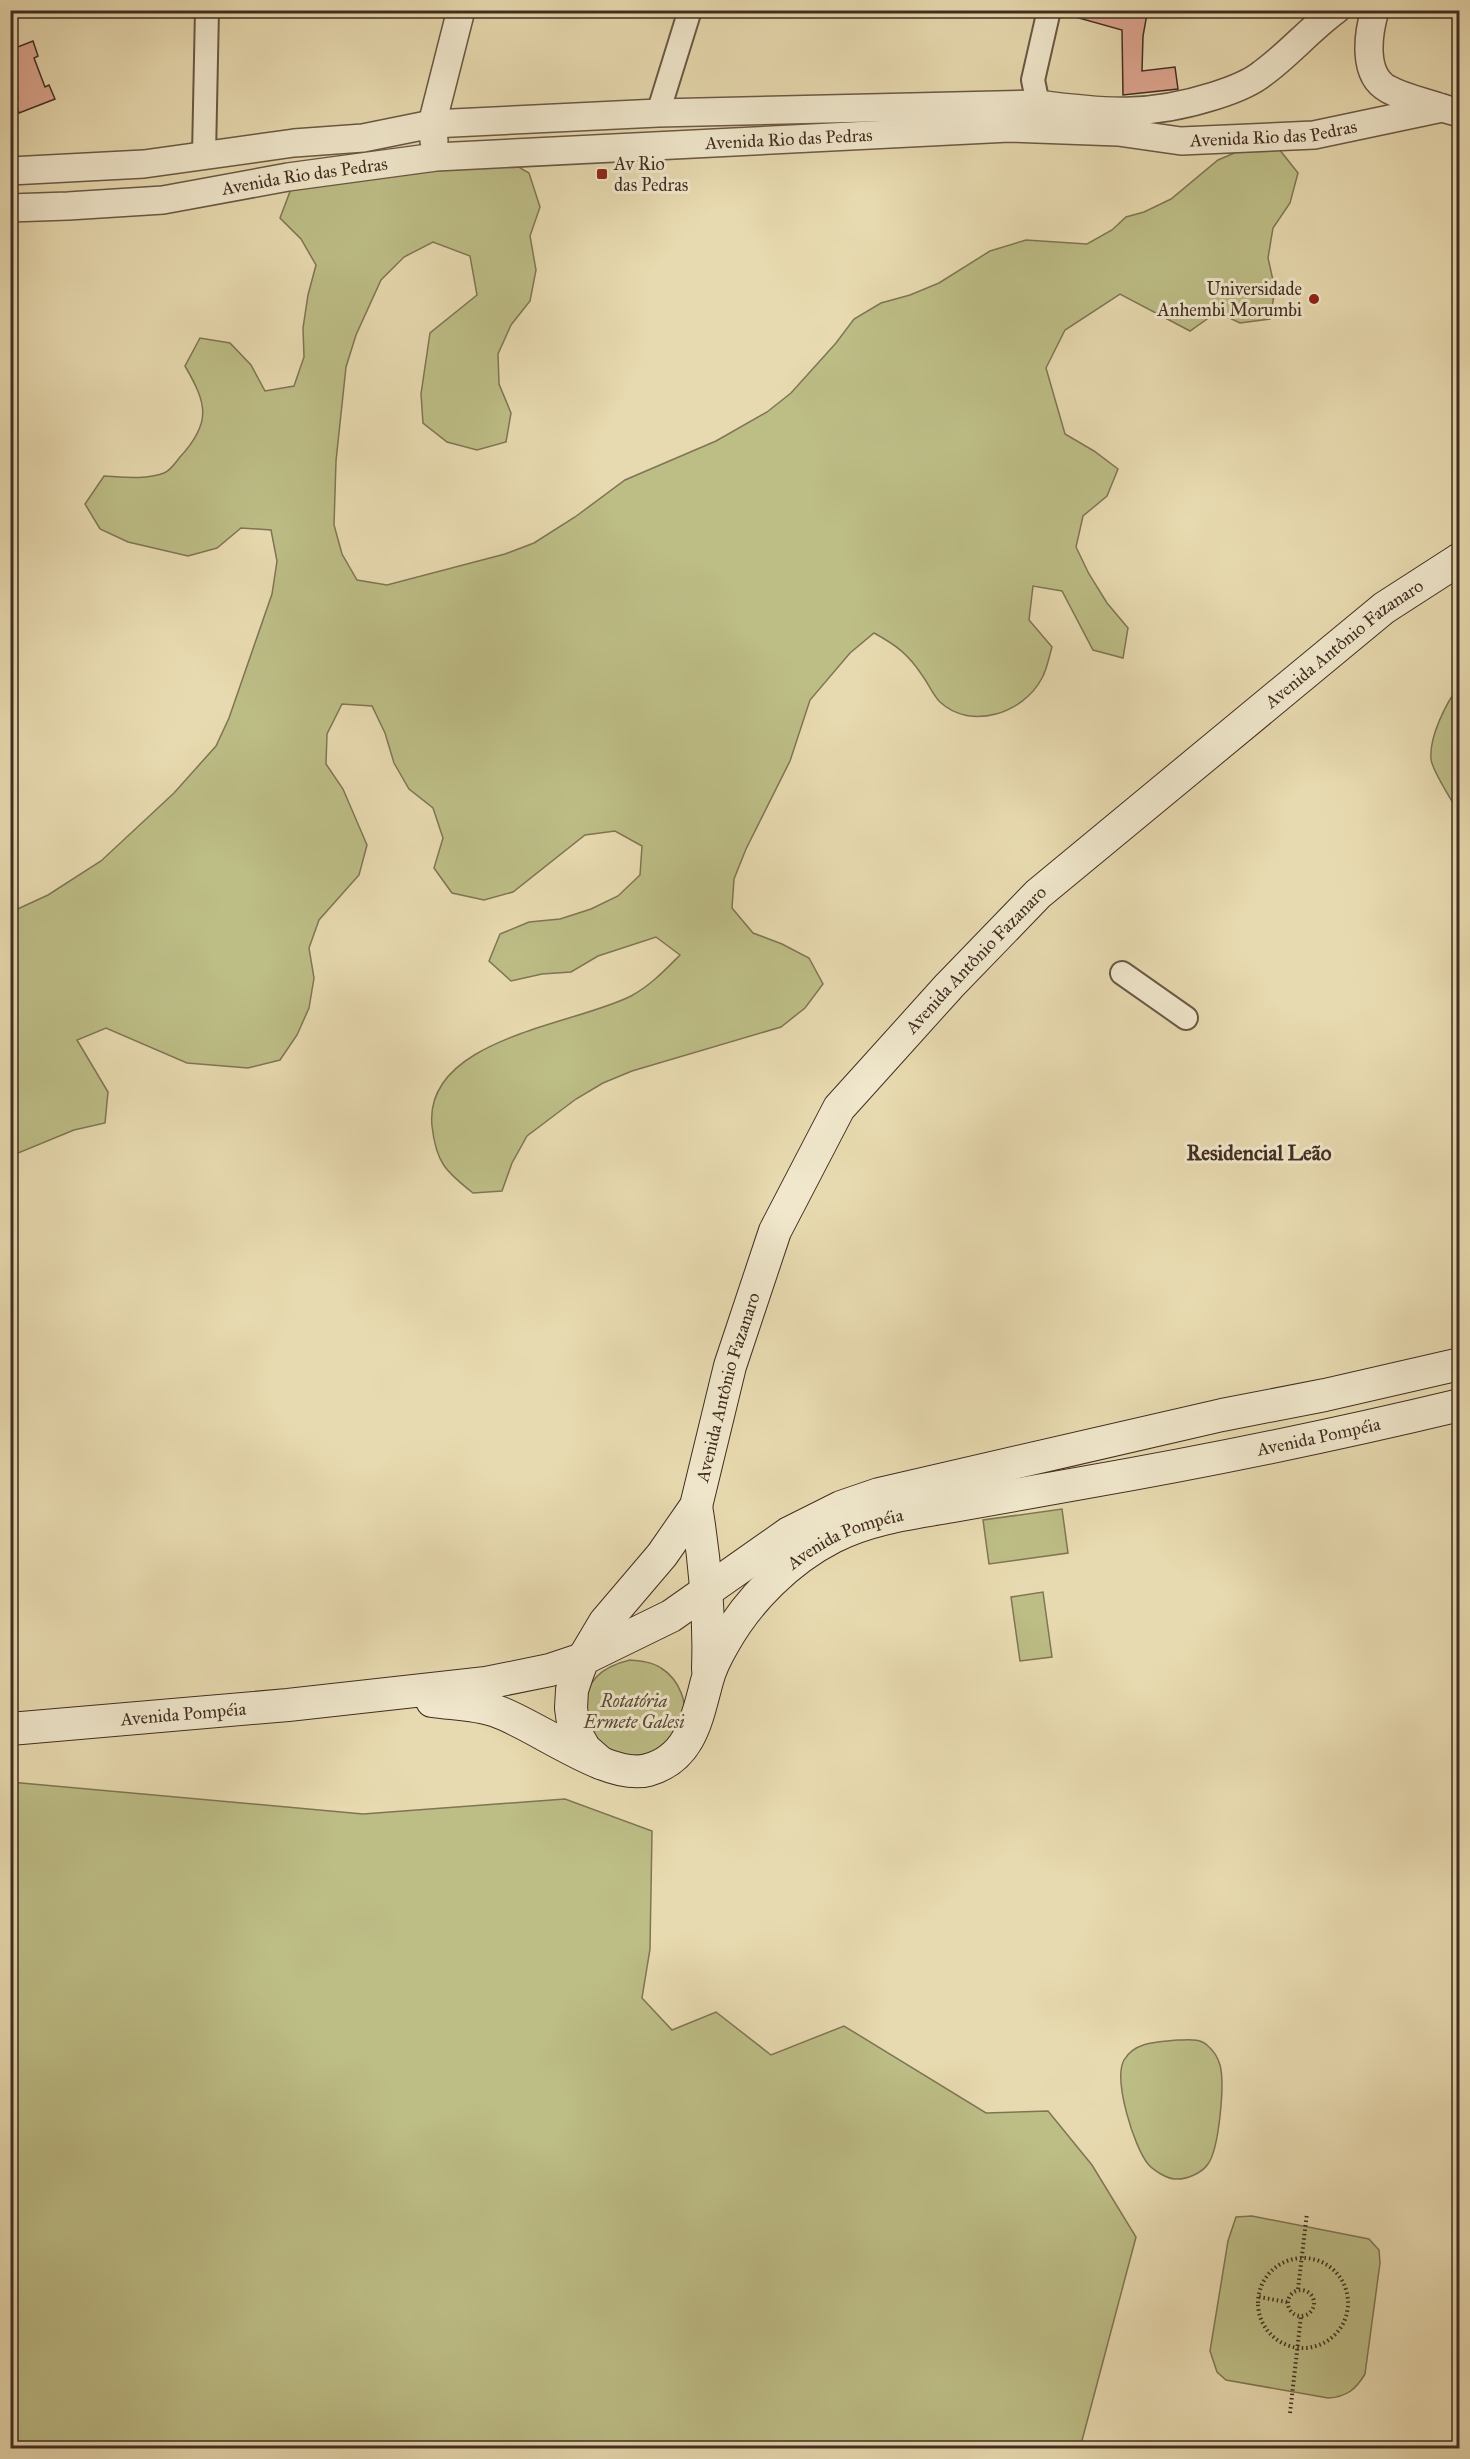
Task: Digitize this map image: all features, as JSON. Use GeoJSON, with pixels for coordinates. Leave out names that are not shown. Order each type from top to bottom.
{"type":"FeatureCollection","features":[{"type":"Feature","properties":{"kind":"main road","name":"Avenida Antônio Fazanaro"},"geometry":{"type":"LineString","coordinates":[[602,1763],[585,1749],[574,1730],[571,1708],[572,1690],[583,1659],[605,1622],[662,1555],[696,1506],[730,1366],[776,1231],[839,1108],[948,986],[1038,894],[1384,608],[1460,560]]}},
{"type":"Feature","properties":{"kind":"main road","name":"Avenida Pompéia"},"geometry":{"type":"LineString","coordinates":[[10,1729],[486,1683],[550,1670],[583,1659],[671,1616],[759,1554],[818,1518],[841,1507],[879,1494],[1222,1415],[1460,1365]]}},
{"type":"Feature","properties":{"kind":"main road"},"geometry":{"type":"LineString","coordinates":[[1285,1443],[1275,1431],[1275,1421],[1281,1415],[1325,1395]]}},
{"type":"Feature","properties":{"kind":"main road","name":"Avenida Pompéia"},"geometry":{"type":"LineString","coordinates":[[355,1697],[423,1700],[494,1710],[528,1724],[615,1769],[637,1771],[658,1767],[682,1749],[690,1737],[700,1711],[707,1679],[724,1642],[766,1587],[809,1552],[832,1538],[887,1517],[1092,1482],[1460,1406]]}},
{"type":"Feature","properties":{"kind":"main road","name":"Avenida Antônio Fazanaro"},"geometry":{"type":"LineString","coordinates":[[696,1506],[708,1588],[710,1629],[707,1679]]}},
{"type":"Feature","properties":{"kind":"main road"},"geometry":{"type":"LineString","coordinates":[[696,1506],[708,1533],[716,1542],[736,1552],[759,1554]]}},
{"type":"Feature","properties":{"kind":"street"},"geometry":{"type":"LineString","coordinates":[[204,155],[207,10]]}},
{"type":"Feature","properties":{"kind":"street"},"geometry":{"type":"LineString","coordinates":[[436,157],[432,124],[461,10]]}},
{"type":"Feature","properties":{"kind":"street"},"geometry":{"type":"LineString","coordinates":[[658,113],[690,10]]}},
{"type":"Feature","properties":{"kind":"street","name":"Avenida Rio das Pedras"},"geometry":{"type":"LineString","coordinates":[[10,171],[144,164],[294,143],[363,138],[432,124],[658,113],[1038,104],[1082,110],[1135,112],[1184,106],[1227,91],[1262,74],[1312,28],[1336,10]]}},
{"type":"Feature","properties":{"kind":"street"},"geometry":{"type":"LineString","coordinates":[[1375,10],[1369,48],[1371,64],[1377,78],[1386,89],[1454,109]]}},
{"type":"Feature","properties":{"kind":"street"},"geometry":{"type":"LineString","coordinates":[[1038,104],[1034,80],[1047,11]]}},
{"type":"Feature","properties":{"kind":"street","name":"Avenida Rio das Pedras"},"geometry":{"type":"LineString","coordinates":[[10,208],[68,207],[163,200],[288,177],[436,157],[1009,128],[1118,132],[1192,141],[1314,135],[1454,109]]}},
{"type":"Feature","properties":{"kind":"street"},"geometry":{"type":"LineString","coordinates":[[1122,973],[1186,1018]]}},
{"type":"Feature","properties":{"kind":"path"},"geometry":{"type":"LineString","coordinates":[[1298,2289],[1307,2213]]}},
{"type":"Feature","properties":{"kind":"path"},"geometry":{"type":"LineString","coordinates":[[1302,2258],[1321,2261],[1333,2269],[1348,2295],[1348,2310],[1343,2324],[1334,2336],[1322,2344],[1297,2348],[1279,2341],[1268,2331],[1260,2318],[1257,2304],[1267,2276],[1278,2265],[1291,2259],[1302,2258]]}},
{"type":"Feature","properties":{"kind":"path"},"geometry":{"type":"LineString","coordinates":[[1298,2289],[1307,2290],[1314,2301],[1312,2309],[1301,2316],[1289,2310],[1287,2302],[1291,2294],[1298,2289]]}},
{"type":"Feature","properties":{"kind":"path"},"geometry":{"type":"LineString","coordinates":[[1259,2297],[1287,2302]]}},
{"type":"Feature","properties":{"kind":"path"},"geometry":{"type":"LineString","coordinates":[[1290,2413],[1301,2316]]}},
{"type":"Feature","properties":{"kind":"green space"},"geometry":{"type":"Polygon","coordinates":[[[1246,148],[1279,149],[1298,173],[1290,203],[1273,228],[1268,258],[1275,289],[1270,319],[1240,323],[1217,312],[1190,331],[1120,294],[1065,330],[1046,368],[1065,434],[1118,469],[1107,496],[1083,516],[1076,547],[1107,603],[1128,628],[1123,658],[1093,650],[1062,591],[1033,586],[1029,620],[1052,647],[1047,667],[1034,690],[1010,709],[981,716],[953,711],[937,699],[917,668],[906,656],[874,633],[850,653],[810,700],[790,761],[746,849],[734,879],[732,908],[753,933],[809,958],[823,984],[805,1008],[781,1027],[632,1071],[603,1083],[576,1099],[527,1136],[512,1163],[502,1191],[473,1193],[443,1165],[436,1149],[432,1126],[436,1096],[451,1073],[476,1054],[507,1039],[631,996],[651,983],[680,955],[656,937],[598,956],[571,972],[542,974],[511,981],[489,961],[500,934],[529,922],[560,919],[591,909],[618,896],[640,875],[642,846],[615,831],[585,835],[513,892],[484,900],[452,893],[434,868],[443,838],[433,808],[409,789],[394,763],[385,733],[372,706],[342,704],[327,734],[326,764],[343,789],[367,845],[359,875],[319,920],[309,948],[314,978],[309,1008],[297,1035],[280,1060],[248,1068],[187,1063],[106,1028],[77,1040],[108,1092],[105,1123],[74,1130],[11,1156],[11,912],[48,895],[101,861],[174,793],[216,746],[229,718],[272,594],[277,561],[271,530],[241,528],[217,548],[188,556],[128,542],[100,529],[85,504],[104,476],[142,477],[164,473],[173,466],[190,445],[197,433],[203,413],[198,391],[185,366],[200,338],[230,343],[251,365],[265,391],[294,386],[304,357],[303,328],[316,265],[301,239],[280,218],[291,189],[383,169],[413,174],[503,158],[529,173],[540,207],[530,236],[536,270],[530,301],[511,325],[498,354],[499,384],[511,413],[506,442],[477,450],[447,442],[423,423],[421,394],[430,333],[477,295],[470,256],[433,242],[404,257],[381,280],[356,335],[346,367],[336,461],[334,525],[342,554],[357,580],[387,585],[505,554],[534,543],[575,517],[625,480],[716,441],[767,412],[791,393],[836,343],[854,319],[881,303],[910,295],[939,283],[990,251],[1026,240],[1087,244],[1112,230],[1126,217],[1144,212],[1171,199],[1218,160],[1246,148]]]}},
{"type":"Feature","properties":{"kind":"green space"},"geometry":{"type":"Polygon","coordinates":[[[1459,686],[1459,813],[1432,764],[1431,750],[1439,721],[1459,686]]]}},
{"type":"Feature","properties":{"kind":"green space"},"geometry":{"type":"Polygon","coordinates":[[[1062,1509],[1068,1553],[989,1564],[983,1520],[1062,1509]]]}},
{"type":"Feature","properties":{"kind":"green space"},"geometry":{"type":"Polygon","coordinates":[[[1043,1592],[1052,1657],[1020,1661],[1011,1597],[1043,1592]]]}},
{"type":"Feature","properties":{"kind":"green space","name":"Rotatória Ermete Galesi"},"geometry":{"type":"Polygon","coordinates":[[[630,1660],[654,1664],[673,1679],[684,1701],[684,1717],[679,1732],[663,1752],[614,1758],[594,1742],[588,1734],[585,1705],[590,1686],[602,1672],[630,1660]]]}},
{"type":"Feature","properties":{"kind":"green space"},"geometry":{"type":"Polygon","coordinates":[[[10,1782],[363,1814],[565,1799],[652,1831],[650,1949],[642,1998],[672,2030],[716,2012],[771,2055],[844,2026],[986,2113],[1048,2111],[1092,2165],[1136,2237],[1080,2448],[11,2448],[10,1782]]]}},
{"type":"Feature","properties":{"kind":"green space"},"geometry":{"type":"Polygon","coordinates":[[[1198,2041],[1210,2048],[1220,2065],[1222,2086],[1218,2131],[1208,2164],[1193,2175],[1175,2179],[1168,2178],[1157,2171],[1142,2155],[1131,2129],[1123,2097],[1121,2070],[1124,2060],[1134,2049],[1155,2042],[1198,2041]]]}},
{"type":"Feature","properties":{"kind":"green space"},"geometry":{"type":"Polygon","coordinates":[[[1252,2216],[1369,2239],[1379,2250],[1380,2263],[1365,2374],[1358,2384],[1346,2394],[1328,2398],[1226,2380],[1217,2372],[1210,2351],[1228,2241],[1236,2217],[1252,2216]]]}},
{"type":"Feature","properties":{"kind":"building"},"geometry":{"type":"Polygon","coordinates":[[[1068,10],[1132,10],[1147,14],[1143,36],[1142,71],[1175,67],[1178,89],[1123,95],[1122,30],[1068,15],[1068,10]]]}},
{"type":"Feature","properties":{"kind":"building"},"geometry":{"type":"Polygon","coordinates":[[[33,41],[38,56],[34,58],[45,87],[49,85],[55,99],[19,113],[14,99],[18,97],[10,77],[10,50],[33,41]]]}},
{"type":"Feature","properties":{"kind":"place","name":"Av Rio das Pedras"},"geometry":{"type":"Point","coordinates":[602,174]}},
{"type":"Feature","properties":{"kind":"place","name":"Universidade Anhembi Morumbi"},"geometry":{"type":"Point","coordinates":[1314,299]}},
{"type":"Feature","properties":{"kind":"district","name":"Residencial Leão"},"geometry":{"type":"Point","coordinates":[1259,1153]}}]}
